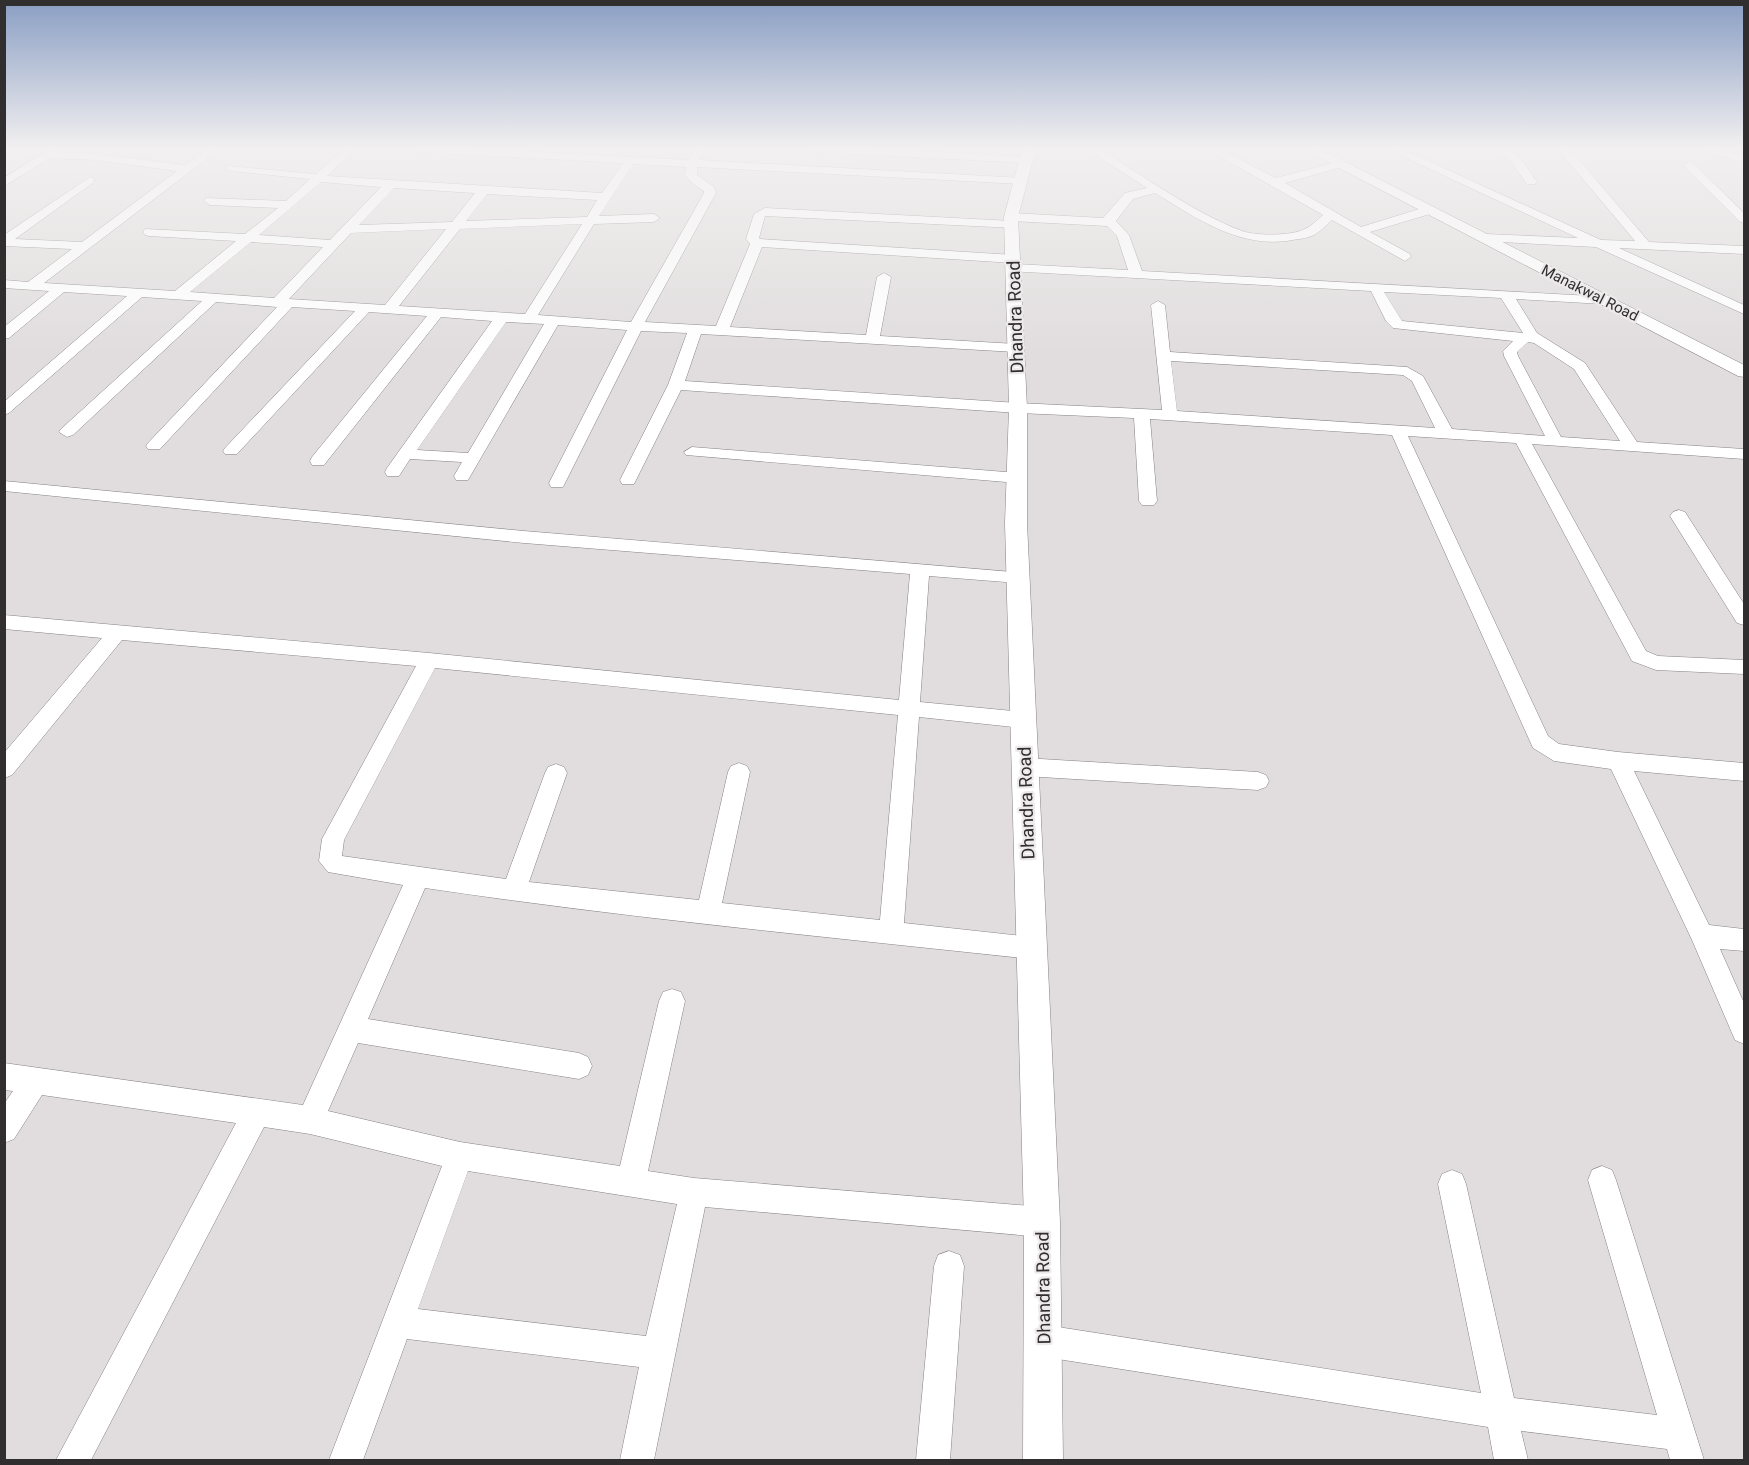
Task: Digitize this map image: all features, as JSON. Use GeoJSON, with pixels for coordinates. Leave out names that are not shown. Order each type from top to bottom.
{"type":"FeatureCollection","features":[{"type":"Feature","properties":{"kind":"street"},"geometry":{"type":"LineString","coordinates":[[4,241],[39,216]]}},
{"type":"Feature","properties":{"kind":"street"},"geometry":{"type":"LineString","coordinates":[[32,286],[124,216]]}},
{"type":"Feature","properties":{"kind":"street"},"geometry":{"type":"LineString","coordinates":[[176,297],[275,216]]}},
{"type":"Feature","properties":{"kind":"street"},"geometry":{"type":"LineString","coordinates":[[154,446],[360,216]]}},
{"type":"Feature","properties":{"kind":"street"},"geometry":{"type":"LineString","coordinates":[[388,311],[464,216]]}},
{"type":"Feature","properties":{"kind":"street"},"geometry":{"type":"LineString","coordinates":[[528,320],[593,216]]}},
{"type":"Feature","properties":{"kind":"street"},"geometry":{"type":"LineString","coordinates":[[558,483],[635,326],[697,216]]}},
{"type":"Feature","properties":{"kind":"street"},"geometry":{"type":"LineString","coordinates":[[759,216],[752,239],[757,243],[889,234],[1012,221],[1097,223],[1109,221],[1113,216]]}},
{"type":"Feature","properties":{"kind":"street"},"geometry":{"type":"LineString","coordinates":[[795,216],[889,234],[1014,264],[1136,274],[1604,300]]}},
{"type":"Feature","properties":{"kind":"street","name":"Dhandra Road"},"geometry":{"type":"LineString","coordinates":[[1013,216],[1018,408],[1016,523],[1045,1341],[1043,1461]]}},
{"type":"Feature","properties":{"kind":"street"},"geometry":{"type":"LineString","coordinates":[[1205,216],[1232,232],[1250,237],[1302,235],[1312,231],[1328,216]]}},
{"type":"Feature","properties":{"kind":"street"},"geometry":{"type":"LineString","coordinates":[[1335,216],[1405,257]]}},
{"type":"Feature","properties":{"kind":"street"},"geometry":{"type":"LineString","coordinates":[[1360,231],[1408,216]]}},
{"type":"Feature","properties":{"kind":"street","name":"Manakwal Road"},"geometry":{"type":"LineString","coordinates":[[1442,216],[1744,372]]}},
{"type":"Feature","properties":{"kind":"street"},"geometry":{"type":"LineString","coordinates":[[1539,216],[1744,310]]}},
{"type":"Feature","properties":{"kind":"street"},"geometry":{"type":"LineString","coordinates":[[1621,216],[1645,245]]}},
{"type":"Feature","properties":{"kind":"street"},"geometry":{"type":"LineString","coordinates":[[348,229],[654,218]]}},
{"type":"Feature","properties":{"kind":"street"},"geometry":{"type":"LineString","coordinates":[[1109,221],[1123,235],[1136,274]]}},
{"type":"Feature","properties":{"kind":"street"},"geometry":{"type":"LineString","coordinates":[[149,232],[334,244]]}},
{"type":"Feature","properties":{"kind":"street"},"geometry":{"type":"LineString","coordinates":[[1486,238],[1744,250]]}},
{"type":"Feature","properties":{"kind":"street"},"geometry":{"type":"LineString","coordinates":[[4,241],[86,246]]}},
{"type":"Feature","properties":{"kind":"street"},"geometry":{"type":"LineString","coordinates":[[721,331],[757,243]]}},
{"type":"Feature","properties":{"kind":"street"},"geometry":{"type":"LineString","coordinates":[[872,341],[884,277]]}},
{"type":"Feature","properties":{"kind":"street"},"geometry":{"type":"LineString","coordinates":[[6,285],[528,320],[1016,348]]}},
{"type":"Feature","properties":{"kind":"street"},"geometry":{"type":"LineString","coordinates":[[1375,287],[1393,321],[1398,325],[1530,339],[1569,357],[1580,366],[1632,447]]}},
{"type":"Feature","properties":{"kind":"street"},"geometry":{"type":"LineString","coordinates":[[4,334],[61,288]]}},
{"type":"Feature","properties":{"kind":"street"},"geometry":{"type":"LineString","coordinates":[[4,410],[138,294]]}},
{"type":"Feature","properties":{"kind":"street"},"geometry":{"type":"LineString","coordinates":[[1506,295],[1528,331],[1530,339]]}},
{"type":"Feature","properties":{"kind":"street"},"geometry":{"type":"LineString","coordinates":[[67,432],[212,299]]}},
{"type":"Feature","properties":{"kind":"street"},"geometry":{"type":"LineString","coordinates":[[1723,300],[1744,301]]}},
{"type":"Feature","properties":{"kind":"street"},"geometry":{"type":"LineString","coordinates":[[1158,305],[1170,415]]}},
{"type":"Feature","properties":{"kind":"street"},"geometry":{"type":"LineString","coordinates":[[231,451],[365,309]]}},
{"type":"Feature","properties":{"kind":"street"},"geometry":{"type":"LineString","coordinates":[[318,461],[436,314]]}},
{"type":"Feature","properties":{"kind":"street"},"geometry":{"type":"LineString","coordinates":[[393,472],[501,318]]}},
{"type":"Feature","properties":{"kind":"street"},"geometry":{"type":"LineString","coordinates":[[462,476],[553,321]]}},
{"type":"Feature","properties":{"kind":"street"},"geometry":{"type":"LineString","coordinates":[[628,480],[676,385],[696,329]]}},
{"type":"Feature","properties":{"kind":"street"},"geometry":{"type":"LineString","coordinates":[[1530,339],[1510,351],[1511,356],[1556,442]]}},
{"type":"Feature","properties":{"kind":"street"},"geometry":{"type":"LineString","coordinates":[[1164,356],[1407,371],[1418,379],[1446,434]]}},
{"type":"Feature","properties":{"kind":"street"},"geometry":{"type":"LineString","coordinates":[[676,385],[1018,408],[1170,415],[1744,454]]}},
{"type":"Feature","properties":{"kind":"street"},"geometry":{"type":"LineString","coordinates":[[1142,414],[1148,501]]}},
{"type":"Feature","properties":{"kind":"street"},"geometry":{"type":"LineString","coordinates":[[1398,431],[1534,735],[1540,742],[1554,752],[1618,761],[1744,772]]}},
{"type":"Feature","properties":{"kind":"street"},"geometry":{"type":"LineString","coordinates":[[1522,440],[1639,656],[1656,663],[1744,667]]}},
{"type":"Feature","properties":{"kind":"street"},"geometry":{"type":"LineString","coordinates":[[692,452],[1018,478]]}},
{"type":"Feature","properties":{"kind":"street"},"geometry":{"type":"LineString","coordinates":[[406,454],[473,458]]}},
{"type":"Feature","properties":{"kind":"street"},"geometry":{"type":"LineString","coordinates":[[4,486],[536,538],[1019,576]]}},
{"type":"Feature","properties":{"kind":"street"},"geometry":{"type":"LineString","coordinates":[[1679,516],[1744,618]]}},
{"type":"Feature","properties":{"kind":"street"},"geometry":{"type":"LineString","coordinates":[[891,933],[920,569]]}},
{"type":"Feature","properties":{"kind":"street"},"geometry":{"type":"LineString","coordinates":[[4,621],[429,660],[1023,720]]}},
{"type":"Feature","properties":{"kind":"street"},"geometry":{"type":"LineString","coordinates":[[4,769],[13,747],[117,633]]}},
{"type":"Feature","properties":{"kind":"street"},"geometry":{"type":"LineString","coordinates":[[429,660],[333,839],[330,854],[331,861],[336,865],[514,891],[1031,948]]}},
{"type":"Feature","properties":{"kind":"street"},"geometry":{"type":"LineString","coordinates":[[1618,761],[1702,936],[1744,1031]]}},
{"type":"Feature","properties":{"kind":"street"},"geometry":{"type":"LineString","coordinates":[[1024,767],[1258,781]]}},
{"type":"Feature","properties":{"kind":"street"},"geometry":{"type":"LineString","coordinates":[[514,891],[556,772]]}},
{"type":"Feature","properties":{"kind":"street"},"geometry":{"type":"LineString","coordinates":[[708,912],[739,772]]}},
{"type":"Feature","properties":{"kind":"street"},"geometry":{"type":"LineString","coordinates":[[310,1120],[418,878]]}},
{"type":"Feature","properties":{"kind":"street"},"geometry":{"type":"LineString","coordinates":[[1702,936],[1744,940]]}},
{"type":"Feature","properties":{"kind":"street"},"geometry":{"type":"LineString","coordinates":[[631,1182],[672,1001]]}},
{"type":"Feature","properties":{"kind":"street"},"geometry":{"type":"LineString","coordinates":[[350,1029],[579,1066]]}},
{"type":"Feature","properties":{"kind":"street"},"geometry":{"type":"LineString","coordinates":[[4,1076],[310,1120],[460,1156],[694,1192],[1042,1222]]}},
{"type":"Feature","properties":{"kind":"street"},"geometry":{"type":"LineString","coordinates":[[4,1129],[36,1080]]}},
{"type":"Feature","properties":{"kind":"street"},"geometry":{"type":"LineString","coordinates":[[73,1461],[257,1112]]}},
{"type":"Feature","properties":{"kind":"street"},"geometry":{"type":"LineString","coordinates":[[346,1461],[460,1156]]}},
{"type":"Feature","properties":{"kind":"street"},"geometry":{"type":"LineString","coordinates":[[1602,1180],[1683,1448]]}},
{"type":"Feature","properties":{"kind":"street"},"geometry":{"type":"LineString","coordinates":[[1452,1184],[1511,1461]]}},
{"type":"Feature","properties":{"kind":"street"},"geometry":{"type":"LineString","coordinates":[[638,1461],[658,1353],[694,1192]]}},
{"type":"Feature","properties":{"kind":"street"},"geometry":{"type":"LineString","coordinates":[[933,1461],[949,1266]]}},
{"type":"Feature","properties":{"kind":"street"},"geometry":{"type":"LineString","coordinates":[[398,1322],[658,1353]]}},
{"type":"Feature","properties":{"kind":"street"},"geometry":{"type":"LineString","coordinates":[[1045,1341],[1502,1413],[1579,1421],[1683,1448]]}}]}
